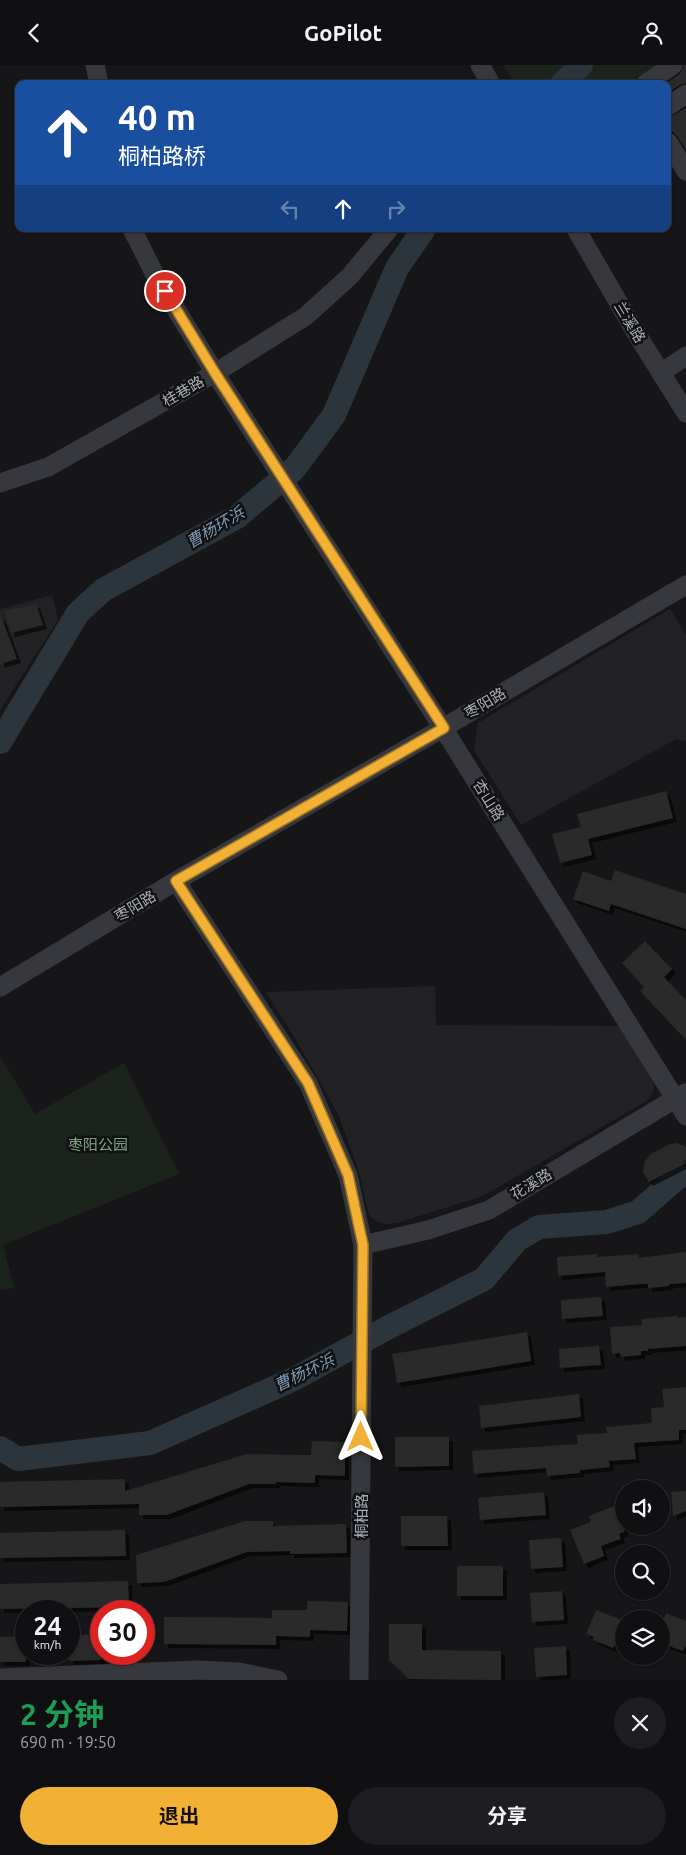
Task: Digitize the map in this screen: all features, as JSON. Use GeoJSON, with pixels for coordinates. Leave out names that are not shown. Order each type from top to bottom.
{"type":"FeatureCollection","features":[{"type":"Feature","properties":{"kind":"street"},"geometry":{"type":"LineString","coordinates":[[95,65],[98,80]]}},
{"type":"Feature","properties":{"kind":"street"},"geometry":{"type":"LineString","coordinates":[[480,65],[489,80]]}},
{"type":"Feature","properties":{"kind":"street"},"geometry":{"type":"LineString","coordinates":[[651,80],[673,65]]}},
{"type":"Feature","properties":{"kind":"street"},"geometry":{"type":"LineString","coordinates":[[671,104],[686,94]]}},
{"type":"Feature","properties":{"kind":"street"},"geometry":{"type":"LineString","coordinates":[[676,145],[686,171]]}},
{"type":"Feature","properties":{"kind":"street"},"geometry":{"type":"LineString","coordinates":[[134,232],[155,275],[215,373]]}},
{"type":"Feature","properties":{"kind":"street","name":"桂巷路"},"geometry":{"type":"LineString","coordinates":[[0,483],[48,467],[215,373],[306,317],[350,276],[387,232]]}},
{"type":"Feature","properties":{"kind":"street","name":"兰溪路"},"geometry":{"type":"LineString","coordinates":[[578,232],[686,413]]}},
{"type":"Feature","properties":{"kind":"street"},"geometry":{"type":"LineString","coordinates":[[661,373],[686,356]]}},
{"type":"Feature","properties":{"kind":"street","name":"杏山路"},"geometry":{"type":"LineString","coordinates":[[215,373],[680,1095],[686,1116]]}},
{"type":"Feature","properties":{"kind":"street","name":"枣阳路"},"geometry":{"type":"LineString","coordinates":[[0,987],[176,881],[444,728],[686,585]]}},
{"type":"Feature","properties":{"kind":"street"},"geometry":{"type":"LineString","coordinates":[[176,881],[308,1083],[348,1175],[363,1245]]}},
{"type":"Feature","properties":{"kind":"street","name":"花溪路"},"geometry":{"type":"LineString","coordinates":[[363,1245],[428,1230],[489,1210],[680,1095]]}},
{"type":"Feature","properties":{"kind":"street","name":"桐柏路"},"geometry":{"type":"LineString","coordinates":[[359,1680],[363,1245]]}},
{"type":"Feature","properties":{"kind":"street"},"geometry":{"type":"LineString","coordinates":[[0,1677],[198,1670],[239,1672],[278,1680]]}},
{"type":"Feature","properties":{"kind":"shaded area"},"geometry":{"type":"Polygon","coordinates":[[[52,595],[58,620],[0,710],[0,609],[52,595]]]}},
{"type":"Feature","properties":{"kind":"shaded area"},"geometry":{"type":"Polygon","coordinates":[[[670,609],[686,635],[686,741],[676,739],[521,825],[474,750],[478,723],[670,609]]]}},
{"type":"Feature","properties":{"kind":"shaded area"},"geometry":{"type":"Polygon","coordinates":[[[435,986],[436,1025],[619,1026],[651,1075],[654,1085],[653,1093],[648,1100],[483,1196],[397,1223],[386,1224],[376,1221],[369,1215],[359,1172],[339,1116],[302,1050],[266,992],[435,986]]]}},
{"type":"Feature","properties":{"kind":"green space"},"geometry":{"type":"Polygon","coordinates":[[[503,65],[657,65],[633,80],[512,80],[503,65]]]}},
{"type":"Feature","properties":{"kind":"green space","name":"枣阳公园"},"geometry":{"type":"Polygon","coordinates":[[[0,1056],[35,1114],[124,1063],[179,1174],[3,1245],[14,1288],[0,1290],[0,1056]]]}},
{"type":"Feature","properties":{"kind":"building"},"geometry":{"type":"Polygon","coordinates":[[[684,65],[686,65],[686,83],[671,91],[671,80],[680,74],[684,65]]]}},
{"type":"Feature","properties":{"kind":"building"},"geometry":{"type":"Polygon","coordinates":[[[686,108],[686,150],[677,136],[671,132],[671,116],[686,108]]]}},
{"type":"Feature","properties":{"kind":"building"},"geometry":{"type":"Polygon","coordinates":[[[36,604],[43,625],[11,633],[5,611],[36,604]]]}},
{"type":"Feature","properties":{"kind":"building"},"geometry":{"type":"Polygon","coordinates":[[[0,616],[17,659],[0,664],[0,616]]]}},
{"type":"Feature","properties":{"kind":"building"},"geometry":{"type":"Polygon","coordinates":[[[666,791],[673,818],[588,839],[592,855],[560,863],[552,834],[581,827],[577,814],[666,791]]]}},
{"type":"Feature","properties":{"kind":"building"},"geometry":{"type":"Polygon","coordinates":[[[615,870],[686,894],[686,929],[611,904],[609,911],[573,899],[583,871],[611,881],[615,870]]]}},
{"type":"Feature","properties":{"kind":"building"},"geometry":{"type":"Polygon","coordinates":[[[645,941],[672,969],[664,977],[686,1000],[686,1040],[640,991],[644,987],[622,963],[645,941]]]}},
{"type":"Feature","properties":{"kind":"building"},"geometry":{"type":"Polygon","coordinates":[[[677,1143],[686,1147],[684,1164],[649,1182],[643,1172],[645,1161],[651,1154],[670,1144],[677,1143]]]}},
{"type":"Feature","properties":{"kind":"building"},"geometry":{"type":"Polygon","coordinates":[[[686,1252],[686,1283],[648,1288],[648,1284],[606,1287],[605,1272],[558,1276],[557,1257],[597,1254],[597,1257],[639,1254],[639,1258],[686,1252]]]}},
{"type":"Feature","properties":{"kind":"building"},"geometry":{"type":"Polygon","coordinates":[[[601,1297],[603,1316],[562,1319],[561,1300],[601,1297]]]}},
{"type":"Feature","properties":{"kind":"building"},"geometry":{"type":"Polygon","coordinates":[[[677,1316],[678,1318],[686,1317],[686,1346],[648,1349],[648,1351],[641,1351],[641,1355],[621,1357],[620,1353],[612,1354],[610,1327],[642,1325],[642,1319],[677,1316]]]}},
{"type":"Feature","properties":{"kind":"building"},"geometry":{"type":"Polygon","coordinates":[[[527,1332],[531,1361],[397,1383],[392,1354],[527,1332]]]}},
{"type":"Feature","properties":{"kind":"building"},"geometry":{"type":"Polygon","coordinates":[[[599,1346],[601,1365],[560,1368],[559,1349],[599,1346]]]}},
{"type":"Feature","properties":{"kind":"building"},"geometry":{"type":"Polygon","coordinates":[[[686,1387],[686,1430],[679,1430],[679,1440],[634,1443],[636,1459],[609,1461],[610,1467],[580,1470],[580,1473],[547,1476],[546,1468],[474,1474],[472,1451],[578,1444],[577,1435],[607,1433],[606,1427],[652,1423],[651,1408],[664,1407],[662,1389],[686,1387]]]}},
{"type":"Feature","properties":{"kind":"building"},"geometry":{"type":"Polygon","coordinates":[[[579,1394],[581,1417],[481,1428],[479,1406],[579,1394]]]}},
{"type":"Feature","properties":{"kind":"building"},"geometry":{"type":"Polygon","coordinates":[[[395,1437],[449,1437],[449,1466],[395,1467],[395,1437]]]}},
{"type":"Feature","properties":{"kind":"building"},"geometry":{"type":"Polygon","coordinates":[[[312,1441],[345,1442],[345,1476],[315,1475],[315,1483],[276,1482],[276,1484],[249,1484],[167,1515],[139,1515],[139,1504],[0,1507],[0,1482],[125,1479],[125,1491],[247,1454],[311,1455],[312,1441]]]}},
{"type":"Feature","properties":{"kind":"building"},"geometry":{"type":"Polygon","coordinates":[[[686,1491],[686,1511],[673,1516],[671,1492],[686,1491]]]}},
{"type":"Feature","properties":{"kind":"building"},"geometry":{"type":"Polygon","coordinates":[[[544,1492],[546,1515],[480,1520],[478,1498],[544,1492]]]}},
{"type":"Feature","properties":{"kind":"building"},"geometry":{"type":"Polygon","coordinates":[[[615,1506],[615,1535],[619,1535],[621,1539],[601,1546],[604,1556],[584,1564],[570,1530],[591,1522],[589,1516],[615,1506]]]}},
{"type":"Feature","properties":{"kind":"building"},"geometry":{"type":"Polygon","coordinates":[[[401,1516],[447,1516],[448,1546],[401,1546],[401,1516]]]}},
{"type":"Feature","properties":{"kind":"building"},"geometry":{"type":"Polygon","coordinates":[[[245,1521],[273,1521],[273,1526],[346,1524],[347,1553],[290,1554],[290,1551],[247,1552],[164,1582],[137,1583],[136,1555],[245,1521]]]}},
{"type":"Feature","properties":{"kind":"building"},"geometry":{"type":"Polygon","coordinates":[[[125,1530],[126,1556],[0,1558],[0,1533],[125,1530]]]}},
{"type":"Feature","properties":{"kind":"building"},"geometry":{"type":"Polygon","coordinates":[[[561,1538],[563,1567],[531,1569],[529,1540],[561,1538]]]}},
{"type":"Feature","properties":{"kind":"building"},"geometry":{"type":"Polygon","coordinates":[[[457,1566],[503,1566],[503,1596],[457,1596],[457,1566]]]}},
{"type":"Feature","properties":{"kind":"building"},"geometry":{"type":"Polygon","coordinates":[[[128,1581],[129,1600],[90,1600],[90,1608],[80,1608],[80,1600],[15,1600],[15,1609],[0,1609],[0,1584],[128,1581]]]}},
{"type":"Feature","properties":{"kind":"building"},"geometry":{"type":"Polygon","coordinates":[[[562,1591],[564,1620],[532,1622],[530,1593],[562,1591]]]}},
{"type":"Feature","properties":{"kind":"building"},"geometry":{"type":"Polygon","coordinates":[[[307,1601],[348,1602],[347,1631],[310,1630],[310,1637],[276,1636],[276,1645],[164,1644],[164,1617],[272,1618],[272,1610],[307,1610],[307,1601]]]}},
{"type":"Feature","properties":{"kind":"building"},"geometry":{"type":"Polygon","coordinates":[[[596,1610],[615,1617],[615,1645],[613,1648],[593,1640],[594,1637],[586,1634],[596,1610]]]}},
{"type":"Feature","properties":{"kind":"building"},"geometry":{"type":"Polygon","coordinates":[[[670,1615],[686,1621],[686,1645],[683,1651],[670,1646],[670,1615]]]}},
{"type":"Feature","properties":{"kind":"building"},"geometry":{"type":"Polygon","coordinates":[[[389,1624],[422,1624],[422,1650],[501,1651],[501,1680],[409,1679],[389,1660],[389,1624]]]}},
{"type":"Feature","properties":{"kind":"building"},"geometry":{"type":"Polygon","coordinates":[[[90,1634],[90,1660],[80,1661],[80,1635],[90,1634]]]}},
{"type":"Feature","properties":{"kind":"building"},"geometry":{"type":"Polygon","coordinates":[[[15,1636],[15,1662],[0,1662],[0,1637],[15,1636]]]}},
{"type":"Feature","properties":{"kind":"building"},"geometry":{"type":"Polygon","coordinates":[[[566,1646],[567,1675],[536,1677],[534,1648],[566,1646]]]}},
{"type":"Feature","properties":{"kind":"waterway","name":"曹杨环浜"},"geometry":{"type":"LineString","coordinates":[[566,80],[581,65]]}},
{"type":"Feature","properties":{"kind":"waterway","name":"曹杨环浜"},"geometry":{"type":"LineString","coordinates":[[0,742],[78,613],[103,590],[237,517],[295,468],[334,415],[397,268],[422,232]]}},
{"type":"Feature","properties":{"kind":"waterway","name":"曹杨环浜"},"geometry":{"type":"LineString","coordinates":[[0,1448],[18,1459],[150,1443],[294,1379],[387,1328],[484,1279],[517,1240],[539,1227],[607,1222],[638,1212],[686,1170]]}},
{"type":"Feature","properties":{"kind":"route"},"geometry":{"type":"LineString","coordinates":[[165,291],[215,373],[444,728],[176,881],[308,1083],[348,1175],[363,1245],[361,1437]]}}]}
